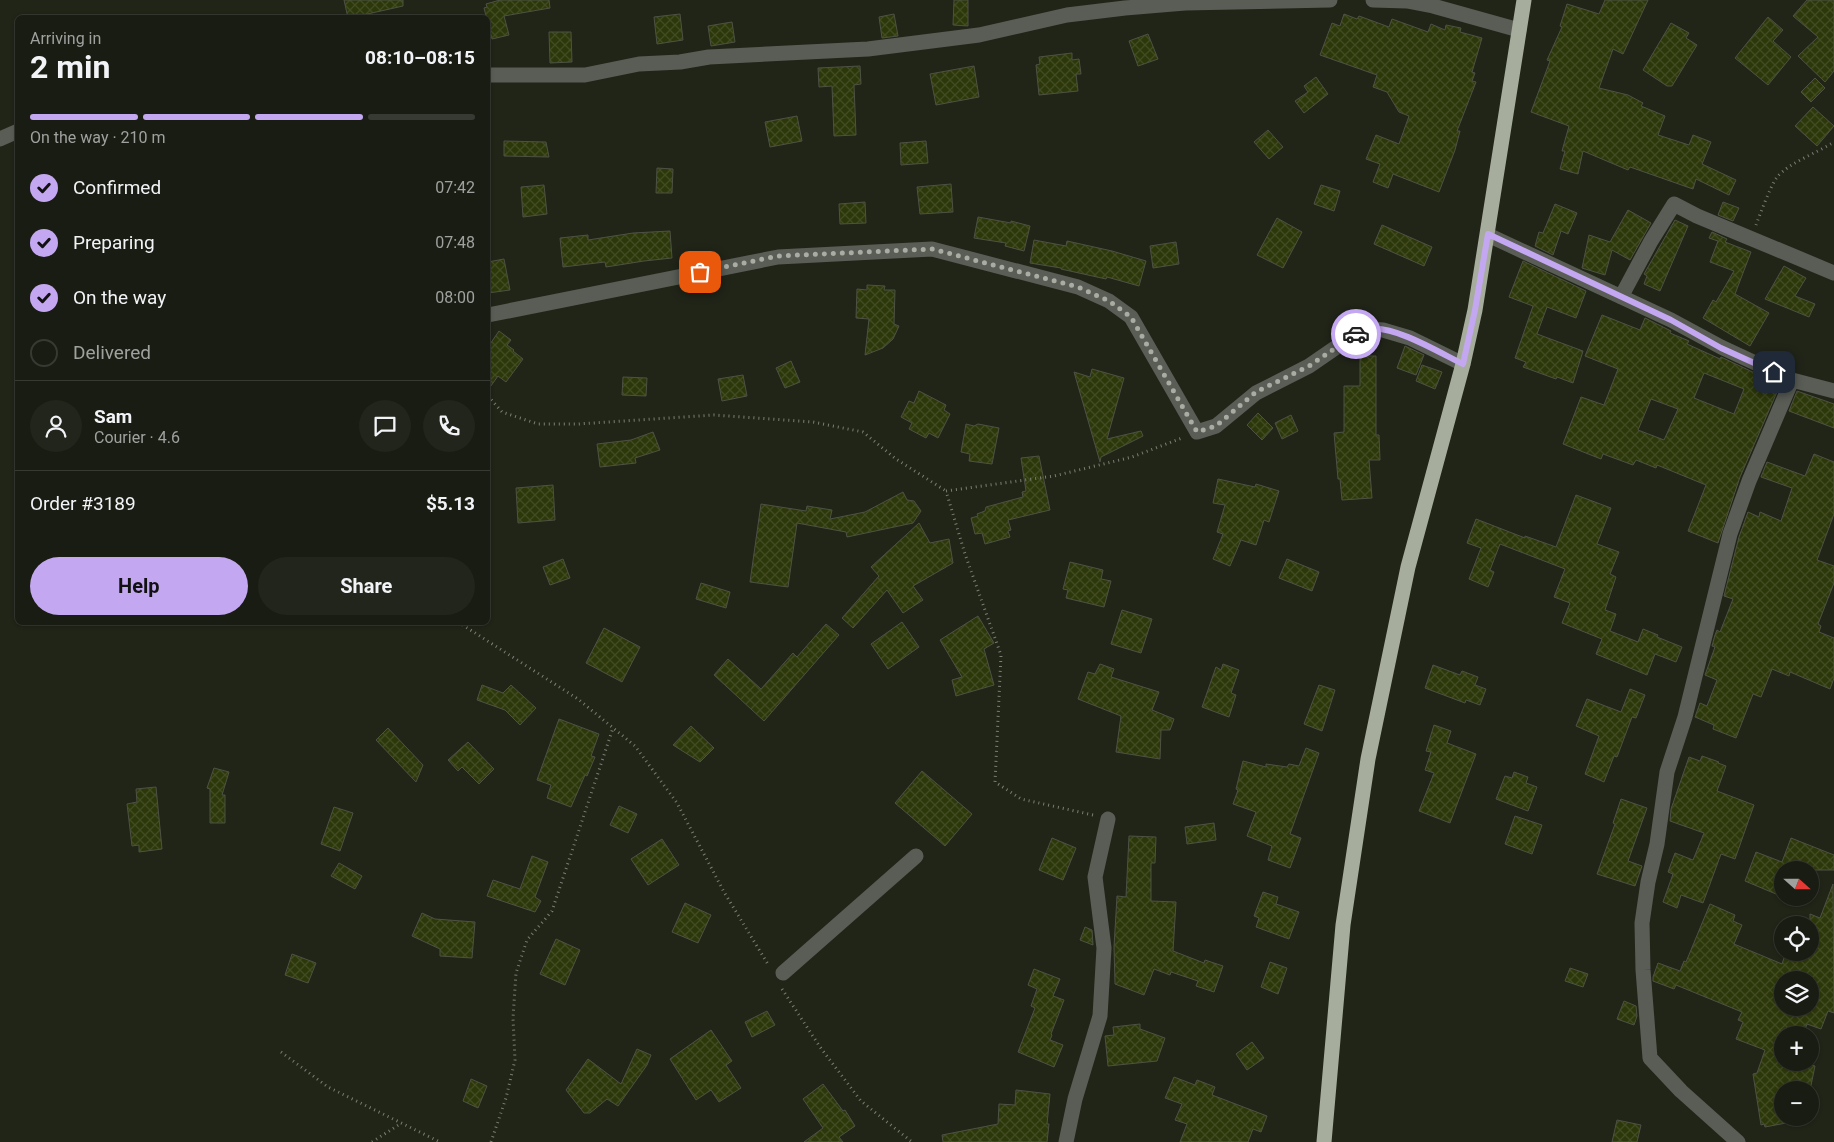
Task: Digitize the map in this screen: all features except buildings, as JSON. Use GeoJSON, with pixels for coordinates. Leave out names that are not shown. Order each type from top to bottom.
{"type":"FeatureCollection","features":[{"type":"Feature","properties":{"kind":"highway"},"geometry":{"type":"LineString","coordinates":[[1324,1142],[1343,925],[1368,759],[1408,566],[1463,364],[1475,310],[1524,0]]}},
{"type":"Feature","properties":{"kind":"street"},"geometry":{"type":"LineString","coordinates":[[490,75],[584,75],[639,64],[680,62],[709,57],[868,49],[979,35],[1067,15],[1124,8],[1185,3],[1330,0]]}},
{"type":"Feature","properties":{"kind":"street"},"geometry":{"type":"LineString","coordinates":[[1373,0],[1407,1],[1433,6],[1519,30]]}},
{"type":"Feature","properties":{"kind":"street"},"geometry":{"type":"LineString","coordinates":[[0,139],[15,132]]}},
{"type":"Feature","properties":{"kind":"street"},"geometry":{"type":"LineString","coordinates":[[1621,297],[1651,241],[1674,204],[1696,216],[1834,273]]}},
{"type":"Feature","properties":{"kind":"street"},"geometry":{"type":"LineString","coordinates":[[1488,234],[1671,320],[1721,348],[1792,380],[1834,391]]}},
{"type":"Feature","properties":{"kind":"street"},"geometry":{"type":"LineString","coordinates":[[490,315],[778,256],[932,249],[1078,287],[1109,301],[1131,317],[1197,432],[1216,426],[1256,392],[1309,366],[1354,335],[1370,329],[1383,330],[1410,338],[1463,364]]}},
{"type":"Feature","properties":{"kind":"street"},"geometry":{"type":"LineString","coordinates":[[1738,1142],[1681,1091],[1650,1058],[1643,970],[1642,923],[1648,882],[1657,844],[1667,772],[1685,717],[1730,534],[1749,481],[1792,380]]}},
{"type":"Feature","properties":{"kind":"street"},"geometry":{"type":"LineString","coordinates":[[1066,1142],[1075,1099],[1100,1016],[1104,948],[1095,877],[1108,819]]}},
{"type":"Feature","properties":{"kind":"street"},"geometry":{"type":"LineString","coordinates":[[779,978],[916,856]]}},
{"type":"Feature","properties":{"kind":"path"},"geometry":{"type":"LineString","coordinates":[[1750,238],[1776,178],[1797,162],[1817,153],[1834,142]]}},
{"type":"Feature","properties":{"kind":"path"},"geometry":{"type":"LineString","coordinates":[[490,398],[502,412],[538,424],[578,424],[714,415],[813,422],[864,432],[896,459],[946,491],[1054,476],[1132,457],[1197,432]]}},
{"type":"Feature","properties":{"kind":"path"},"geometry":{"type":"LineString","coordinates":[[946,491],[965,554],[1001,655],[996,782],[1021,799],[1108,819]]}},
{"type":"Feature","properties":{"kind":"path"},"geometry":{"type":"LineString","coordinates":[[463,625],[578,699],[634,746],[678,803],[724,892],[820,1047],[861,1101],[912,1142]]}},
{"type":"Feature","properties":{"kind":"path"},"geometry":{"type":"LineString","coordinates":[[491,1142],[506,1098],[515,1060],[513,1018],[516,973],[527,940],[552,911],[613,728]]}},
{"type":"Feature","properties":{"kind":"path"},"geometry":{"type":"LineString","coordinates":[[281,1052],[328,1087],[440,1142]]}},
{"type":"Feature","properties":{"kind":"path"},"geometry":{"type":"LineString","coordinates":[[372,1142],[401,1123]]}},
{"type":"Feature","properties":{"kind":"way so far"},"geometry":{"type":"LineString","coordinates":[[700,272],[778,256],[932,249],[1078,287],[1109,301],[1131,317],[1197,432],[1216,426],[1256,392],[1309,366],[1356,334]]}},
{"type":"Feature","properties":{"kind":"route"},"geometry":{"type":"LineString","coordinates":[[1356,334],[1370,329],[1383,330],[1410,338],[1463,364],[1475,310],[1488,234],[1671,320],[1721,348],[1774,372]]}}]}
